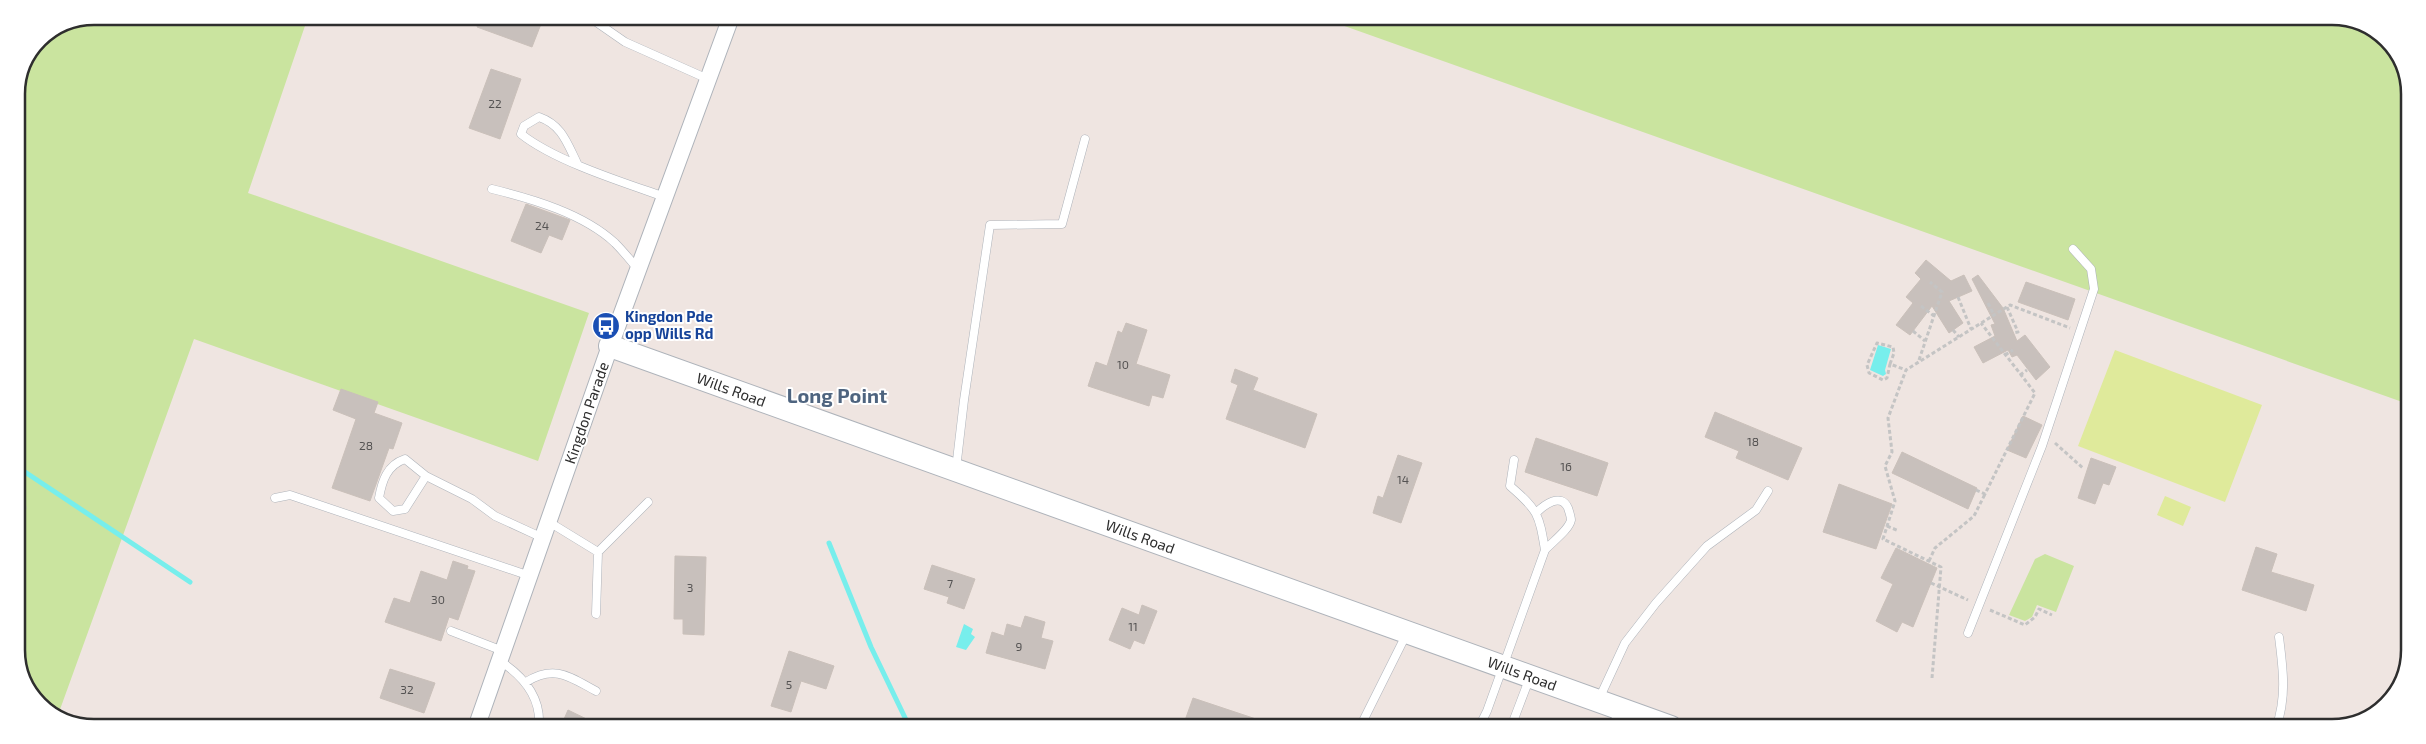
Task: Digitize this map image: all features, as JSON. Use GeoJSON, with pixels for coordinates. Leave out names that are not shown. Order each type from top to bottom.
{"type":"FeatureCollection","features":[{"type":"Feature","properties":{"kind":"street","name":"Kingdon Parade"},"geometry":{"type":"LineString","coordinates":[[480,719],[610,346],[727,25]]}},
{"type":"Feature","properties":{"kind":"street","name":"Wills Road"},"geometry":{"type":"LineString","coordinates":[[610,346],[1598,701],[1616,718]]}},
{"type":"Feature","properties":{"kind":"lane"},"geometry":{"type":"LineString","coordinates":[[600,25],[625,42],[708,79]]}},
{"type":"Feature","properties":{"kind":"lane"},"geometry":{"type":"LineString","coordinates":[[577,163],[561,130],[550,121],[539,117],[524,126],[521,134],[544,150],[577,163],[665,197]]}},
{"type":"Feature","properties":{"kind":"lane"},"geometry":{"type":"LineString","coordinates":[[956,471],[964,400],[990,225],[1062,224],[1086,139]]}},
{"type":"Feature","properties":{"kind":"lane"},"geometry":{"type":"LineString","coordinates":[[492,189],[531,198],[596,230],[614,243],[638,269]]}},
{"type":"Feature","properties":{"kind":"lane"},"geometry":{"type":"LineString","coordinates":[[1968,633],[2046,434],[2094,289],[2091,269],[2073,249]]}},
{"type":"Feature","properties":{"kind":"lane"},"geometry":{"type":"LineString","coordinates":[[426,476],[405,509],[393,511],[379,498],[388,470],[397,462],[405,459],[426,476],[472,499],[495,516],[543,538]]}},
{"type":"Feature","properties":{"kind":"lane"},"geometry":{"type":"LineString","coordinates":[[1514,460],[1510,486],[1533,505],[1545,550]]}},
{"type":"Feature","properties":{"kind":"lane"},"geometry":{"type":"LineString","coordinates":[[1598,701],[1625,643],[1640,623],[1707,546],[1756,510],[1768,491]]}},
{"type":"Feature","properties":{"kind":"lane"},"geometry":{"type":"LineString","coordinates":[[276,498],[290,495],[530,576]]}},
{"type":"Feature","properties":{"kind":"lane"},"geometry":{"type":"LineString","coordinates":[[1482,719],[1545,550],[1566,529],[1571,520],[1567,505],[1560,501],[1552,501],[1544,505],[1536,513]]}},
{"type":"Feature","properties":{"kind":"lane"},"geometry":{"type":"LineString","coordinates":[[596,614],[598,552],[648,502]]}},
{"type":"Feature","properties":{"kind":"lane"},"geometry":{"type":"LineString","coordinates":[[549,522],[598,552]]}},
{"type":"Feature","properties":{"kind":"lane"},"geometry":{"type":"LineString","coordinates":[[451,631],[502,656],[526,682],[537,708],[538,719]]}},
{"type":"Feature","properties":{"kind":"lane"},"geometry":{"type":"LineString","coordinates":[[1364,719],[1407,633]]}},
{"type":"Feature","properties":{"kind":"lane"},"geometry":{"type":"LineString","coordinates":[[2279,637],[2285,682],[2279,719]]}},
{"type":"Feature","properties":{"kind":"lane"},"geometry":{"type":"LineString","coordinates":[[526,682],[537,675],[564,673],[596,691]]}},
{"type":"Feature","properties":{"kind":"lane"},"geometry":{"type":"LineString","coordinates":[[1514,719],[1530,677]]}},
{"type":"Feature","properties":{"kind":"path"},"geometry":{"type":"LineString","coordinates":[[1918,361],[1942,292],[1930,282]]}},
{"type":"Feature","properties":{"kind":"path"},"geometry":{"type":"LineString","coordinates":[[1958,297],[1970,329]]}},
{"type":"Feature","properties":{"kind":"path"},"geometry":{"type":"LineString","coordinates":[[1988,303],[1994,315]]}},
{"type":"Feature","properties":{"kind":"path"},"geometry":{"type":"LineString","coordinates":[[1932,678],[1941,571],[1938,565],[1883,539],[1895,501],[1885,466],[1892,452],[1888,418],[1906,370],[2010,305],[2081,332]]}},
{"type":"Feature","properties":{"kind":"path"},"geometry":{"type":"LineString","coordinates":[[1921,306],[1934,316]]}},
{"type":"Feature","properties":{"kind":"path"},"geometry":{"type":"LineString","coordinates":[[2007,307],[2018,332],[2013,333]]}},
{"type":"Feature","properties":{"kind":"path"},"geometry":{"type":"LineString","coordinates":[[1929,561],[1935,548],[1974,516],[2035,394],[1981,323]]}},
{"type":"Feature","properties":{"kind":"path"},"geometry":{"type":"LineString","coordinates":[[1953,330],[1959,336]]}},
{"type":"Feature","properties":{"kind":"path"},"geometry":{"type":"LineString","coordinates":[[1913,331],[1925,341]]}},
{"type":"Feature","properties":{"kind":"path"},"geometry":{"type":"LineString","coordinates":[[1877,343],[1893,347],[1894,353],[1890,364],[1887,378],[1879,379],[1869,373],[1867,365],[1877,343]]}},
{"type":"Feature","properties":{"kind":"path"},"geometry":{"type":"LineString","coordinates":[[2005,355],[2013,350]]}},
{"type":"Feature","properties":{"kind":"path"},"geometry":{"type":"LineString","coordinates":[[1890,364],[1906,370]]}},
{"type":"Feature","properties":{"kind":"path"},"geometry":{"type":"LineString","coordinates":[[2020,375],[2027,370]]}},
{"type":"Feature","properties":{"kind":"path"},"geometry":{"type":"LineString","coordinates":[[2046,434],[2084,469]]}},
{"type":"Feature","properties":{"kind":"path"},"geometry":{"type":"LineString","coordinates":[[1976,490],[1985,494]]}},
{"type":"Feature","properties":{"kind":"path"},"geometry":{"type":"LineString","coordinates":[[1888,526],[1899,531]]}},
{"type":"Feature","properties":{"kind":"green space"},"geometry":{"type":"Polygon","coordinates":[[[94,25],[305,25],[248,193],[589,313],[538,461],[194,339],[60,709],[45,699],[39,692],[29,672],[25,654],[25,94],[30,68],[45,45],[68,30],[94,25]]]}},
{"type":"Feature","properties":{"kind":"green space"},"geometry":{"type":"Polygon","coordinates":[[[1342,25],[2332,25],[2350,27],[2370,37],[2387,52],[2400,81],[2401,402],[1342,25]]]}},
{"type":"Feature","properties":{"kind":"green space"},"geometry":{"type":"Polygon","coordinates":[[[2115,350],[2262,405],[2225,502],[2078,446],[2115,350]]]}},
{"type":"Feature","properties":{"kind":"green space"},"geometry":{"type":"Polygon","coordinates":[[[2165,496],[2191,507],[2183,526],[2157,515],[2165,496]]]}},
{"type":"Feature","properties":{"kind":"green space"},"geometry":{"type":"Polygon","coordinates":[[[2045,554],[2074,566],[2056,612],[2037,605],[2032,617],[2025,621],[2009,615],[2035,559],[2045,554]]]}},
{"type":"Feature","properties":{"kind":"water"},"geometry":{"type":"Polygon","coordinates":[[[1878,345],[1891,349],[1885,370],[1886,374],[1883,376],[1870,370],[1878,345]]]}},
{"type":"Feature","properties":{"kind":"water"},"geometry":{"type":"Polygon","coordinates":[[[964,624],[973,629],[971,634],[975,637],[966,650],[956,647],[964,624]]]}},
{"type":"Feature","properties":{"kind":"building"},"geometry":{"type":"Polygon","coordinates":[[[478,25],[541,25],[532,47],[477,27],[478,25]]]}},
{"type":"Feature","properties":{"kind":"building"},"geometry":{"type":"Polygon","coordinates":[[[491,69],[521,79],[500,139],[469,128],[491,69]]]}},
{"type":"Feature","properties":{"kind":"building"},"geometry":{"type":"Polygon","coordinates":[[[526,204],[570,220],[562,240],[549,235],[541,253],[511,241],[526,204]]]}},
{"type":"Feature","properties":{"kind":"building"},"geometry":{"type":"Polygon","coordinates":[[[1926,260],[1951,281],[1964,275],[1972,291],[1949,301],[1963,323],[1949,333],[1932,306],[1910,335],[1896,325],[1913,303],[1906,297],[1921,279],[1915,273],[1926,260]]]}},
{"type":"Feature","properties":{"kind":"building"},"geometry":{"type":"Polygon","coordinates":[[[1978,275],[2003,308],[2017,341],[2025,335],[2050,367],[2036,380],[2017,355],[2012,357],[2008,350],[1983,363],[1974,347],[1995,336],[1991,325],[1995,324],[1972,279],[1978,275]]]}},
{"type":"Feature","properties":{"kind":"building"},"geometry":{"type":"Polygon","coordinates":[[[2026,282],[2075,299],[2068,320],[2018,302],[2026,282]]]}},
{"type":"Feature","properties":{"kind":"building"},"geometry":{"type":"Polygon","coordinates":[[[1126,323],[1147,330],[1136,364],[1170,375],[1163,398],[1152,395],[1149,406],[1088,386],[1096,362],[1107,366],[1118,331],[1122,333],[1126,323]]]}},
{"type":"Feature","properties":{"kind":"building"},"geometry":{"type":"Polygon","coordinates":[[[1235,369],[1258,378],[1253,390],[1317,414],[1305,448],[1226,419],[1238,385],[1231,382],[1235,369]]]}},
{"type":"Feature","properties":{"kind":"building"},"geometry":{"type":"Polygon","coordinates":[[[341,389],[378,402],[374,413],[402,423],[393,449],[389,448],[370,501],[332,488],[356,419],[333,410],[341,389]]]}},
{"type":"Feature","properties":{"kind":"building"},"geometry":{"type":"Polygon","coordinates":[[[1715,412],[1802,448],[1788,480],[1736,458],[1739,451],[1705,437],[1715,412]]]}},
{"type":"Feature","properties":{"kind":"building"},"geometry":{"type":"Polygon","coordinates":[[[2023,416],[2042,425],[2026,458],[2007,450],[2023,416]]]}},
{"type":"Feature","properties":{"kind":"building"},"geometry":{"type":"Polygon","coordinates":[[[1536,438],[1608,463],[1597,496],[1525,472],[1536,438]]]}},
{"type":"Feature","properties":{"kind":"building"},"geometry":{"type":"Polygon","coordinates":[[[1902,452],[1977,488],[1968,509],[1892,473],[1902,452]]]}},
{"type":"Feature","properties":{"kind":"building"},"geometry":{"type":"Polygon","coordinates":[[[1398,455],[1422,463],[1401,523],[1373,513],[1378,496],[1383,498],[1398,455]]]}},
{"type":"Feature","properties":{"kind":"building"},"geometry":{"type":"Polygon","coordinates":[[[2091,458],[2116,467],[2109,485],[2103,483],[2095,504],[2078,498],[2091,458]]]}},
{"type":"Feature","properties":{"kind":"building"},"geometry":{"type":"Polygon","coordinates":[[[1839,484],[1892,504],[1876,549],[1823,532],[1839,484]]]}},
{"type":"Feature","properties":{"kind":"building"},"geometry":{"type":"Polygon","coordinates":[[[2256,547],[2277,554],[2271,572],[2314,585],[2306,611],[2242,590],[2256,547]]]}},
{"type":"Feature","properties":{"kind":"building"},"geometry":{"type":"Polygon","coordinates":[[[1896,548],[1937,568],[1913,627],[1902,622],[1897,632],[1876,621],[1893,584],[1881,578],[1896,548]]]}},
{"type":"Feature","properties":{"kind":"building"},"geometry":{"type":"Polygon","coordinates":[[[675,556],[706,557],[704,635],[683,634],[683,619],[674,619],[675,556]]]}},
{"type":"Feature","properties":{"kind":"building"},"geometry":{"type":"Polygon","coordinates":[[[453,561],[468,566],[467,569],[475,571],[458,620],[449,617],[441,641],[385,622],[394,598],[410,603],[421,571],[447,580],[453,561]]]}},
{"type":"Feature","properties":{"kind":"building"},"geometry":{"type":"Polygon","coordinates":[[[932,565],[975,579],[964,609],[947,603],[949,597],[924,589],[932,565]]]}},
{"type":"Feature","properties":{"kind":"building"},"geometry":{"type":"Polygon","coordinates":[[[1142,605],[1157,611],[1144,644],[1134,640],[1130,649],[1109,640],[1122,608],[1139,615],[1142,605]]]}},
{"type":"Feature","properties":{"kind":"building"},"geometry":{"type":"Polygon","coordinates":[[[1025,616],[1045,622],[1041,638],[1053,641],[1045,669],[986,653],[992,632],[1004,636],[1007,624],[1021,628],[1025,616]]]}},
{"type":"Feature","properties":{"kind":"building"},"geometry":{"type":"Polygon","coordinates":[[[789,651],[834,666],[826,689],[801,681],[791,712],[771,706],[789,651]]]}},
{"type":"Feature","properties":{"kind":"building"},"geometry":{"type":"Polygon","coordinates":[[[390,669],[435,683],[424,713],[380,698],[390,669]]]}},
{"type":"Feature","properties":{"kind":"building"},"geometry":{"type":"Polygon","coordinates":[[[1193,698],[1256,719],[1186,719],[1193,698]]]}},
{"type":"Feature","properties":{"kind":"building"},"geometry":{"type":"Polygon","coordinates":[[[568,710],[587,719],[564,719],[568,710]]]}},
{"type":"Feature","properties":{"kind":"waterway"},"geometry":{"type":"LineString","coordinates":[[25,472],[190,582]]}},
{"type":"Feature","properties":{"kind":"waterway"},"geometry":{"type":"LineString","coordinates":[[829,543],[871,647],[906,719]]}},
{"type":"Feature","properties":{"kind":"place","name":"Kingdon Pde opp Wills Rd"},"geometry":{"type":"Point","coordinates":[606,326]}},
{"type":"Feature","properties":{"kind":"district","name":"Long Point"},"geometry":{"type":"Point","coordinates":[837,396]}}]}
